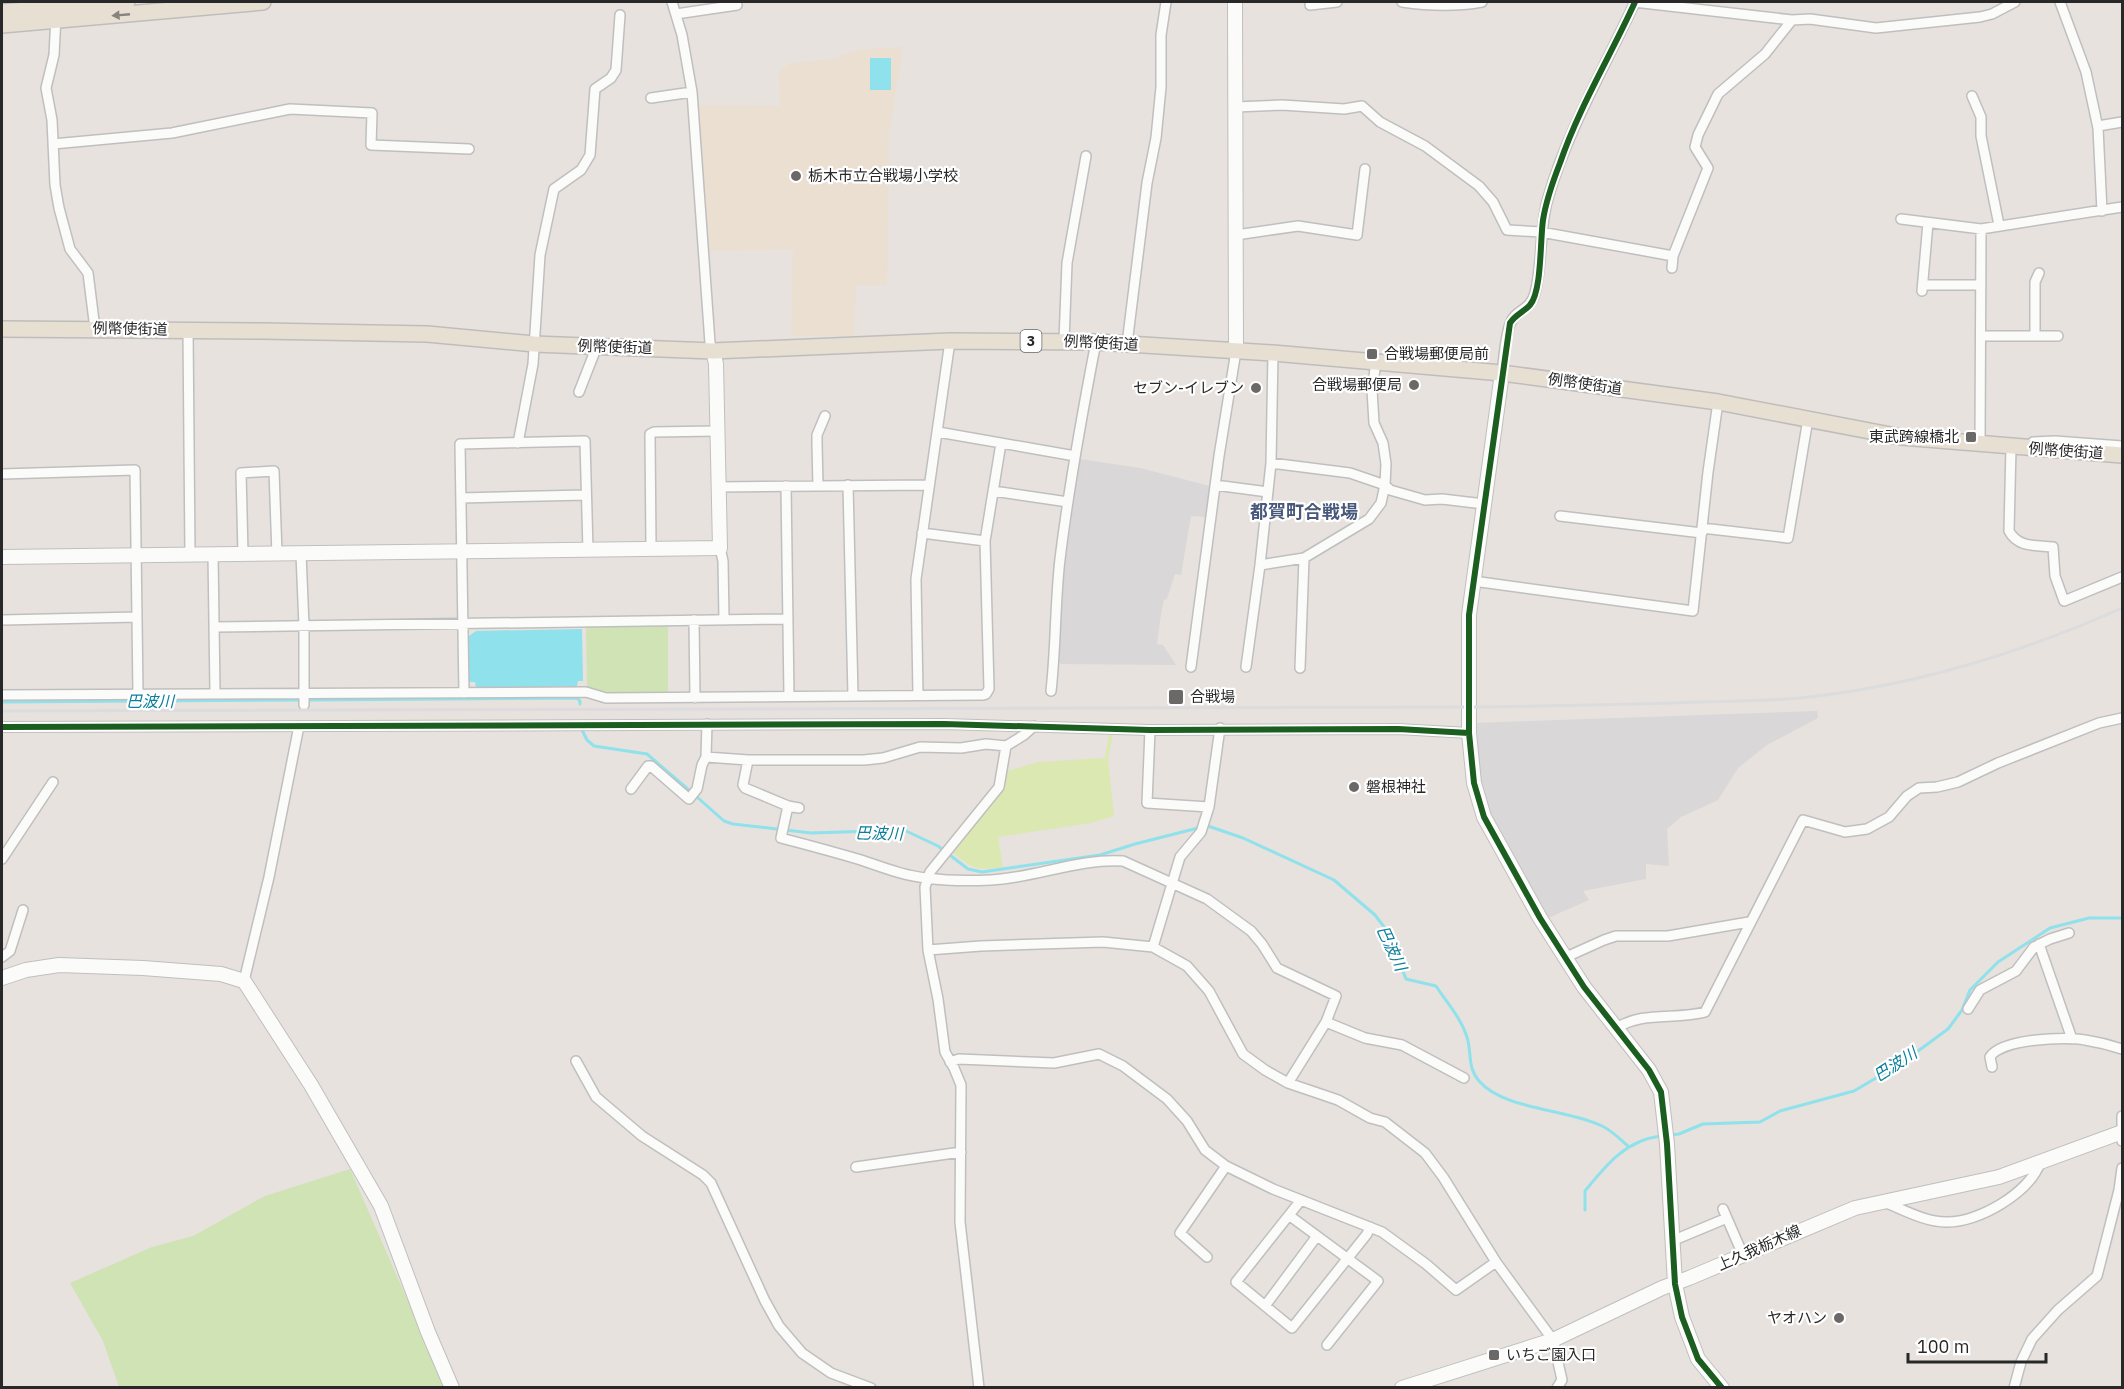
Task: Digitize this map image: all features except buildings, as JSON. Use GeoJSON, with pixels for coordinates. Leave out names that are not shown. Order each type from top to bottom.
{"type":"FeatureCollection","features":[{"type":"Feature","properties":{"kind":"main road"},"geometry":{"type":"LineString","coordinates":[[2,25],[56,10],[127,2]]}},
{"type":"Feature","properties":{"kind":"main road"},"geometry":{"type":"LineString","coordinates":[[2,12],[263,2]]}},
{"type":"Feature","properties":{"kind":"main road","name":"例幣使街道"},"geometry":{"type":"LineString","coordinates":[[2,329],[427,334],[534,344],[713,351],[950,342],[1096,342],[1273,353],[1502,373],[1718,402],[1901,437],[2122,455]]}},
{"type":"Feature","properties":{"kind":"street"},"geometry":{"type":"LineString","coordinates":[[672,2],[688,64],[692,92],[710,343],[716,364],[718,487],[724,619]]}},
{"type":"Feature","properties":{"kind":"street"},"geometry":{"type":"LineString","coordinates":[[1127,344],[1147,183],[1156,138],[1161,87],[1161,35],[1166,2]]}},
{"type":"Feature","properties":{"kind":"street"},"geometry":{"type":"LineString","coordinates":[[1191,667],[1215,485],[1236,351],[1235,2]]}},
{"type":"Feature","properties":{"kind":"street"},"geometry":{"type":"LineString","coordinates":[[1310,5],[1337,2]]}},
{"type":"Feature","properties":{"kind":"street"},"geometry":{"type":"LineString","coordinates":[[1402,2],[1429,6],[1482,2]]}},
{"type":"Feature","properties":{"kind":"street"},"geometry":{"type":"LineString","coordinates":[[1722,1388],[1705,1370],[1692,1347],[1682,1317],[1675,1284],[1666,1141],[1660,1092],[1649,1070],[1564,957],[1517,879],[1484,817],[1474,783],[1469,733],[1468,643],[1473,581],[1510,323],[1515,315],[1530,305],[1535,295],[1541,232],[1548,197],[1575,125],[1635,2],[1876,28],[1980,17],[1992,14],[2015,2]]}},
{"type":"Feature","properties":{"kind":"street"},"geometry":{"type":"LineString","coordinates":[[2060,2],[2086,72],[2098,126],[2102,211]]}},
{"type":"Feature","properties":{"kind":"street"},"geometry":{"type":"LineString","coordinates":[[676,14],[737,5]]}},
{"type":"Feature","properties":{"kind":"street"},"geometry":{"type":"LineString","coordinates":[[56,10],[54,55],[46,87],[52,120],[53,167],[59,208],[70,249],[88,273],[95,329]]}},
{"type":"Feature","properties":{"kind":"street"},"geometry":{"type":"LineString","coordinates":[[518,443],[533,364],[540,255],[554,189],[581,170],[590,155],[595,89],[611,78],[616,70],[620,15]]}},
{"type":"Feature","properties":{"kind":"street"},"geometry":{"type":"LineString","coordinates":[[1672,268],[1673,256],[1708,168],[1695,147],[1698,135],[1716,97],[1765,54],[1792,20]]}},
{"type":"Feature","properties":{"kind":"street"},"geometry":{"type":"LineString","coordinates":[[651,98],[692,92]]}},
{"type":"Feature","properties":{"kind":"street"},"geometry":{"type":"LineString","coordinates":[[1972,96],[1981,117],[1981,136],[1999,225]]}},
{"type":"Feature","properties":{"kind":"street"},"geometry":{"type":"LineString","coordinates":[[1235,107],[1282,105],[1344,109],[1362,106],[1380,122],[1425,146],[1479,186],[1493,202],[1507,230],[1541,232],[1673,256]]}},
{"type":"Feature","properties":{"kind":"street"},"geometry":{"type":"LineString","coordinates":[[53,144],[162,134],[290,110],[372,113],[371,145],[469,149]]}},
{"type":"Feature","properties":{"kind":"street"},"geometry":{"type":"LineString","coordinates":[[2098,126],[2122,122]]}},
{"type":"Feature","properties":{"kind":"street"},"geometry":{"type":"LineString","coordinates":[[1064,341],[1067,263],[1086,156]]}},
{"type":"Feature","properties":{"kind":"street"},"geometry":{"type":"LineString","coordinates":[[1236,235],[1298,226],[1357,235],[1365,169]]}},
{"type":"Feature","properties":{"kind":"street"},"geometry":{"type":"LineString","coordinates":[[1901,219],[1981,229],[2122,207]]}},
{"type":"Feature","properties":{"kind":"street"},"geometry":{"type":"LineString","coordinates":[[1928,223],[1922,288],[1981,285]]}},
{"type":"Feature","properties":{"kind":"street"},"geometry":{"type":"LineString","coordinates":[[1980,444],[1981,229]]}},
{"type":"Feature","properties":{"kind":"street"},"geometry":{"type":"LineString","coordinates":[[2035,334],[2035,282],[2039,273]]}},
{"type":"Feature","properties":{"kind":"street"},"geometry":{"type":"LineString","coordinates":[[188,330],[190,555]]}},
{"type":"Feature","properties":{"kind":"street"},"geometry":{"type":"LineString","coordinates":[[1981,336],[2035,334],[2058,336]]}},
{"type":"Feature","properties":{"kind":"street"},"geometry":{"type":"LineString","coordinates":[[918,695],[916,579],[950,342]]}},
{"type":"Feature","properties":{"kind":"street"},"geometry":{"type":"LineString","coordinates":[[1051,691],[1060,561],[1075,456],[1096,342]]}},
{"type":"Feature","properties":{"kind":"street"},"geometry":{"type":"LineString","coordinates":[[579,392],[597,346]]}},
{"type":"Feature","properties":{"kind":"street"},"geometry":{"type":"LineString","coordinates":[[1246,667],[1271,463],[1273,353]]}},
{"type":"Feature","properties":{"kind":"street"},"geometry":{"type":"LineString","coordinates":[[1260,565],[1304,558],[1369,519],[1381,503],[1386,464],[1383,443],[1374,423],[1372,390],[1376,362]]}},
{"type":"Feature","properties":{"kind":"street"},"geometry":{"type":"LineString","coordinates":[[1473,581],[1693,611],[1718,402]]}},
{"type":"Feature","properties":{"kind":"street"},"geometry":{"type":"LineString","coordinates":[[818,486],[817,444],[825,416]]}},
{"type":"Feature","properties":{"kind":"street"},"geometry":{"type":"LineString","coordinates":[[1560,516],[1788,538],[1808,419]]}},
{"type":"Feature","properties":{"kind":"street"},"geometry":{"type":"LineString","coordinates":[[651,549],[650,434],[654,432],[717,431]]}},
{"type":"Feature","properties":{"kind":"street"},"geometry":{"type":"LineString","coordinates":[[938,432],[1075,456]]}},
{"type":"Feature","properties":{"kind":"street"},"geometry":{"type":"LineString","coordinates":[[464,693],[460,444],[585,441],[588,550]]}},
{"type":"Feature","properties":{"kind":"street"},"geometry":{"type":"LineString","coordinates":[[2122,446],[2046,441],[2011,447],[2009,531],[2020,543],[2053,547],[2055,576],[2064,601],[2122,577]]}},
{"type":"Feature","properties":{"kind":"street"},"geometry":{"type":"LineString","coordinates":[[2,695],[586,692],[606,698],[978,696],[988,692],[985,541],[1001,444]]}},
{"type":"Feature","properties":{"kind":"street"},"geometry":{"type":"LineString","coordinates":[[1271,463],[1350,473],[1385,485],[1390,490],[1425,500],[1442,499],[1484,504]]}},
{"type":"Feature","properties":{"kind":"street"},"geometry":{"type":"LineString","coordinates":[[2,474],[135,470],[138,693]]}},
{"type":"Feature","properties":{"kind":"street"},"geometry":{"type":"LineString","coordinates":[[243,553],[241,473],[274,471],[277,554]]}},
{"type":"Feature","properties":{"kind":"street"},"geometry":{"type":"LineString","coordinates":[[848,485],[853,695]]}},
{"type":"Feature","properties":{"kind":"street"},"geometry":{"type":"LineString","coordinates":[[718,487],[928,485]]}},
{"type":"Feature","properties":{"kind":"street"},"geometry":{"type":"LineString","coordinates":[[1215,485],[1268,492]]}},
{"type":"Feature","properties":{"kind":"street"},"geometry":{"type":"LineString","coordinates":[[786,486],[789,696]]}},
{"type":"Feature","properties":{"kind":"street"},"geometry":{"type":"LineString","coordinates":[[993,491],[1068,502]]}},
{"type":"Feature","properties":{"kind":"street"},"geometry":{"type":"LineString","coordinates":[[461,498],[586,495]]}},
{"type":"Feature","properties":{"kind":"street"},"geometry":{"type":"LineString","coordinates":[[922,533],[985,541]]}},
{"type":"Feature","properties":{"kind":"street"},"geometry":{"type":"LineString","coordinates":[[2,557],[720,548]]}},
{"type":"Feature","properties":{"kind":"street"},"geometry":{"type":"LineString","coordinates":[[213,554],[215,693]]}},
{"type":"Feature","properties":{"kind":"street"},"geometry":{"type":"LineString","coordinates":[[301,554],[304,705]]}},
{"type":"Feature","properties":{"kind":"street"},"geometry":{"type":"LineString","coordinates":[[1300,668],[1304,558]]}},
{"type":"Feature","properties":{"kind":"street"},"geometry":{"type":"LineString","coordinates":[[2,620],[137,617]]}},
{"type":"Feature","properties":{"kind":"street"},"geometry":{"type":"LineString","coordinates":[[215,627],[787,619]]}},
{"type":"Feature","properties":{"kind":"street"},"geometry":{"type":"LineString","coordinates":[[694,620],[695,698]]}},
{"type":"Feature","properties":{"kind":"street"},"geometry":{"type":"LineString","coordinates":[[1617,1028],[1646,1018],[1687,1016],[1704,1012],[1803,820],[1845,832],[1867,829],[1890,817],[1907,796],[1919,788],[1958,782],[1998,763],[2099,723],[2122,718]]}},
{"type":"Feature","properties":{"kind":"street"},"geometry":{"type":"LineString","coordinates":[[2,727],[707,724],[1034,726],[1150,730],[1398,729],[1469,733]]}},
{"type":"Feature","properties":{"kind":"street"},"geometry":{"type":"LineString","coordinates":[[631,789],[648,766],[651,766],[689,799],[699,785],[702,765],[706,757],[707,724]]}},
{"type":"Feature","properties":{"kind":"street"},"geometry":{"type":"LineString","coordinates":[[244,981],[269,877],[299,726]]}},
{"type":"Feature","properties":{"kind":"street"},"geometry":{"type":"LineString","coordinates":[[706,757],[748,760],[864,760],[883,758],[920,747],[961,748],[986,744],[1006,746],[1034,726]]}},
{"type":"Feature","properties":{"kind":"street"},"geometry":{"type":"LineString","coordinates":[[1153,947],[1180,857],[1201,832],[1209,807],[1220,729]]}},
{"type":"Feature","properties":{"kind":"street"},"geometry":{"type":"LineString","coordinates":[[1150,730],[1147,803],[1209,807]]}},
{"type":"Feature","properties":{"kind":"street"},"geometry":{"type":"LineString","coordinates":[[979,1388],[960,1222],[961,1085],[945,1052],[938,999],[928,950],[926,878],[999,787],[1006,746]]}},
{"type":"Feature","properties":{"kind":"street"},"geometry":{"type":"LineString","coordinates":[[748,760],[743,785],[745,788],[788,806],[799,808]]}},
{"type":"Feature","properties":{"kind":"street"},"geometry":{"type":"LineString","coordinates":[[2,859],[53,782]]}},
{"type":"Feature","properties":{"kind":"street"},"geometry":{"type":"LineString","coordinates":[[788,806],[781,838],[926,878],[964,881],[995,880],[1108,860],[1123,861],[1207,899],[1251,931],[1280,970],[1336,996],[1326,1022],[1288,1083]]}},
{"type":"Feature","properties":{"kind":"street"},"geometry":{"type":"LineString","coordinates":[[2,957],[10,951],[23,910]]}},
{"type":"Feature","properties":{"kind":"street"},"geometry":{"type":"LineString","coordinates":[[1564,957],[1616,936],[1668,936],[1749,922]]}},
{"type":"Feature","properties":{"kind":"street"},"geometry":{"type":"LineString","coordinates":[[1968,1009],[1980,990],[2016,970],[2029,952],[2039,944],[2069,933]]}},
{"type":"Feature","properties":{"kind":"street"},"geometry":{"type":"LineString","coordinates":[[928,950],[1103,942],[1153,947],[1187,966],[1209,991],[1243,1054],[1288,1083],[1338,1100],[1370,1118],[1384,1122],[1410,1139],[1425,1153],[1443,1177],[1496,1262],[1552,1340],[1562,1380],[1557,1388]]}},
{"type":"Feature","properties":{"kind":"street"},"geometry":{"type":"LineString","coordinates":[[2039,944],[2072,1039]]}},
{"type":"Feature","properties":{"kind":"street"},"geometry":{"type":"LineString","coordinates":[[2,978],[26,970],[59,965],[221,974],[244,981],[311,1085],[381,1206],[428,1332],[452,1388]]}},
{"type":"Feature","properties":{"kind":"street"},"geometry":{"type":"LineString","coordinates":[[1326,1022],[1365,1038],[1402,1045],[1464,1078]]}},
{"type":"Feature","properties":{"kind":"street"},"geometry":{"type":"LineString","coordinates":[[1992,1067],[1990,1057],[1992,1053],[2007,1046],[2053,1039],[2084,1039],[2122,1049]]}},
{"type":"Feature","properties":{"kind":"street"},"geometry":{"type":"LineString","coordinates":[[950,1062],[959,1059],[1054,1063],[1099,1054],[1132,1072],[1167,1099],[1187,1121],[1205,1150],[1226,1166],[1301,1200],[1382,1232],[1456,1290],[1496,1262]]}},
{"type":"Feature","properties":{"kind":"street"},"geometry":{"type":"LineString","coordinates":[[576,1061],[596,1097],[642,1136],[703,1175],[711,1183],[765,1301],[779,1326],[802,1353],[831,1373],[871,1388]]}},
{"type":"Feature","properties":{"kind":"street"},"geometry":{"type":"LineString","coordinates":[[2122,1116],[2122,1135]]}},
{"type":"Feature","properties":{"kind":"street","name":"上久我栃木線"},"geometry":{"type":"LineString","coordinates":[[1402,1388],[1552,1340],[1662,1288],[1826,1218],[1881,1201],[1982,1181],[2122,1135]]}},
{"type":"Feature","properties":{"kind":"street"},"geometry":{"type":"LineString","coordinates":[[856,1167],[961,1152]]}},
{"type":"Feature","properties":{"kind":"street"},"geometry":{"type":"LineString","coordinates":[[1881,1201],[1932,1220],[1945,1222],[1972,1217],[1992,1209],[2026,1184],[2037,1171],[2040,1163]]}},
{"type":"Feature","properties":{"kind":"street"},"geometry":{"type":"LineString","coordinates":[[1207,1257],[1180,1233],[1226,1166]]}},
{"type":"Feature","properties":{"kind":"street"},"geometry":{"type":"LineString","coordinates":[[2014,1388],[2021,1362],[2032,1339],[2058,1310],[2097,1276],[2120,1190],[2122,1168]]}},
{"type":"Feature","properties":{"kind":"street"},"geometry":{"type":"LineString","coordinates":[[1301,1200],[1236,1282],[1292,1328],[1367,1234],[1370,1227]]}},
{"type":"Feature","properties":{"kind":"street"},"geometry":{"type":"LineString","coordinates":[[1673,1239],[1725,1213],[1743,1255]]}},
{"type":"Feature","properties":{"kind":"street"},"geometry":{"type":"LineString","coordinates":[[1290,1216],[1378,1281],[1327,1345]]}},
{"type":"Feature","properties":{"kind":"street"},"geometry":{"type":"LineString","coordinates":[[1265,1306],[1317,1236]]}},
{"type":"Feature","properties":{"kind":"shaded area","name":"栃木市立合戦場小学校"},"geometry":{"type":"Polygon","coordinates":[[[903,47],[889,134],[887,285],[856,285],[854,336],[791,336],[793,249],[707,251],[698,105],[780,106],[779,70],[792,63],[832,59],[859,50],[903,47]]]}},
{"type":"Feature","properties":{"kind":"shaded area"},"geometry":{"type":"Polygon","coordinates":[[[1080,459],[1140,468],[1210,486],[1206,517],[1191,516],[1181,575],[1175,574],[1161,614],[1157,644],[1163,645],[1176,665],[1061,664],[1058,661],[1065,564],[1080,459]]]}},
{"type":"Feature","properties":{"kind":"shaded area"},"geometry":{"type":"Polygon","coordinates":[[[1817,711],[1818,718],[1767,745],[1738,768],[1718,800],[1681,817],[1667,829],[1669,866],[1646,864],[1646,879],[1583,891],[1589,900],[1546,919],[1487,806],[1481,786],[1474,723],[1817,711]]]}},
{"type":"Feature","properties":{"kind":"green space"},"geometry":{"type":"Polygon","coordinates":[[[668,624],[668,693],[608,694],[587,688],[586,626],[668,624]]]}},
{"type":"Feature","properties":{"kind":"green space"},"geometry":{"type":"Polygon","coordinates":[[[1109,734],[1113,734],[1108,759],[1114,816],[1091,823],[998,837],[1003,867],[986,869],[975,867],[952,852],[1005,784],[1007,771],[1038,762],[1105,758],[1109,734]]]}},
{"type":"Feature","properties":{"kind":"green space"},"geometry":{"type":"Polygon","coordinates":[[[350,1169],[414,1315],[426,1349],[454,1387],[119,1387],[103,1341],[70,1283],[152,1247],[193,1236],[265,1196],[350,1169]]]}},
{"type":"Feature","properties":{"kind":"water"},"geometry":{"type":"Polygon","coordinates":[[[870,58],[891,58],[891,90],[870,90],[870,58]]]}},
{"type":"Feature","properties":{"kind":"water"},"geometry":{"type":"Polygon","coordinates":[[[582,629],[583,681],[578,681],[577,686],[476,689],[475,682],[469,682],[469,636],[476,631],[582,629]]]}},
{"type":"Feature","properties":{"kind":"waterway","name":"巴波川"},"geometry":{"type":"LineString","coordinates":[[310,700],[577,698],[580,704]]}},
{"type":"Feature","properties":{"kind":"waterway","name":"巴波川"},"geometry":{"type":"LineString","coordinates":[[2,702],[299,700]]}},
{"type":"Feature","properties":{"kind":"waterway","name":"巴波川"},"geometry":{"type":"LineString","coordinates":[[582,730],[587,740],[594,746],[647,754],[690,791]]}},
{"type":"Feature","properties":{"kind":"waterway","name":"巴波川"},"geometry":{"type":"LineString","coordinates":[[697,797],[724,821],[733,824],[811,833],[904,830],[938,846],[968,869],[982,872],[1100,855],[1198,828]]}},
{"type":"Feature","properties":{"kind":"waterway","name":"巴波川"},"geometry":{"type":"LineString","coordinates":[[1208,826],[1243,838],[1334,880],[1375,915],[1388,932],[1406,979],[1436,986],[1461,1023],[1467,1037],[1475,1076],[1490,1091],[1520,1104],[1588,1120],[1612,1132],[1628,1146]]}},
{"type":"Feature","properties":{"kind":"waterway","name":"巴波川"},"geometry":{"type":"LineString","coordinates":[[1670,1135],[1679,1134],[1703,1124],[1760,1122],[1780,1111],[1854,1091],[1903,1062],[1948,1029],[1962,1010],[1970,990],[1998,962],[2050,928],[2089,918],[2122,918]]}},
{"type":"Feature","properties":{"kind":"waterway","name":"巴波川"},"geometry":{"type":"LineString","coordinates":[[1585,1210],[1585,1191],[1609,1163],[1627,1148],[1649,1138],[1661,1136]]}},
{"type":"Feature","properties":{"kind":"railway"},"geometry":{"type":"LineString","coordinates":[[2,711],[1469,707],[1775,700],[1842,693],[1924,677],[2045,640],[2122,608]]}},
{"type":"Feature","properties":{"kind":"cycle path"},"geometry":{"type":"LineString","coordinates":[[1635,2],[1576,122],[1552,184],[1543,220],[1539,277],[1534,298],[1530,305],[1510,323],[1469,615],[1469,733],[1474,783],[1484,817],[1540,918],[1584,987],[1649,1070],[1661,1092],[1667,1144],[1675,1284],[1682,1317],[1698,1359],[1722,1388]]}},
{"type":"Feature","properties":{"kind":"cycle path"},"geometry":{"type":"LineString","coordinates":[[2,727],[944,724],[1150,730],[1398,729],[1469,733]]}},
{"type":"Feature","properties":{"kind":"place","name":"栃木市立合戦場小学校"},"geometry":{"type":"Point","coordinates":[796,176]}},
{"type":"Feature","properties":{"kind":"place","name":"合戦場郵便局前"},"geometry":{"type":"Point","coordinates":[1372,354]}},
{"type":"Feature","properties":{"kind":"place","name":"合戦場郵便局"},"geometry":{"type":"Point","coordinates":[1414,385]}},
{"type":"Feature","properties":{"kind":"place","name":"セブン-イレブン"},"geometry":{"type":"Point","coordinates":[1256,388]}},
{"type":"Feature","properties":{"kind":"place","name":"東武跨線橋北"},"geometry":{"type":"Point","coordinates":[1971,437]}},
{"type":"Feature","properties":{"kind":"place","name":"合戦場"},"geometry":{"type":"Point","coordinates":[1176,697]}},
{"type":"Feature","properties":{"kind":"place","name":"磐根神社"},"geometry":{"type":"Point","coordinates":[1354,787]}},
{"type":"Feature","properties":{"kind":"place","name":"ヤオハン"},"geometry":{"type":"Point","coordinates":[1839,1318]}},
{"type":"Feature","properties":{"kind":"place","name":"いちご園入口"},"geometry":{"type":"Point","coordinates":[1494,1355]}},
{"type":"Feature","properties":{"kind":"district","name":"都賀町合戦場"},"geometry":{"type":"Point","coordinates":[1304,512]}}]}
